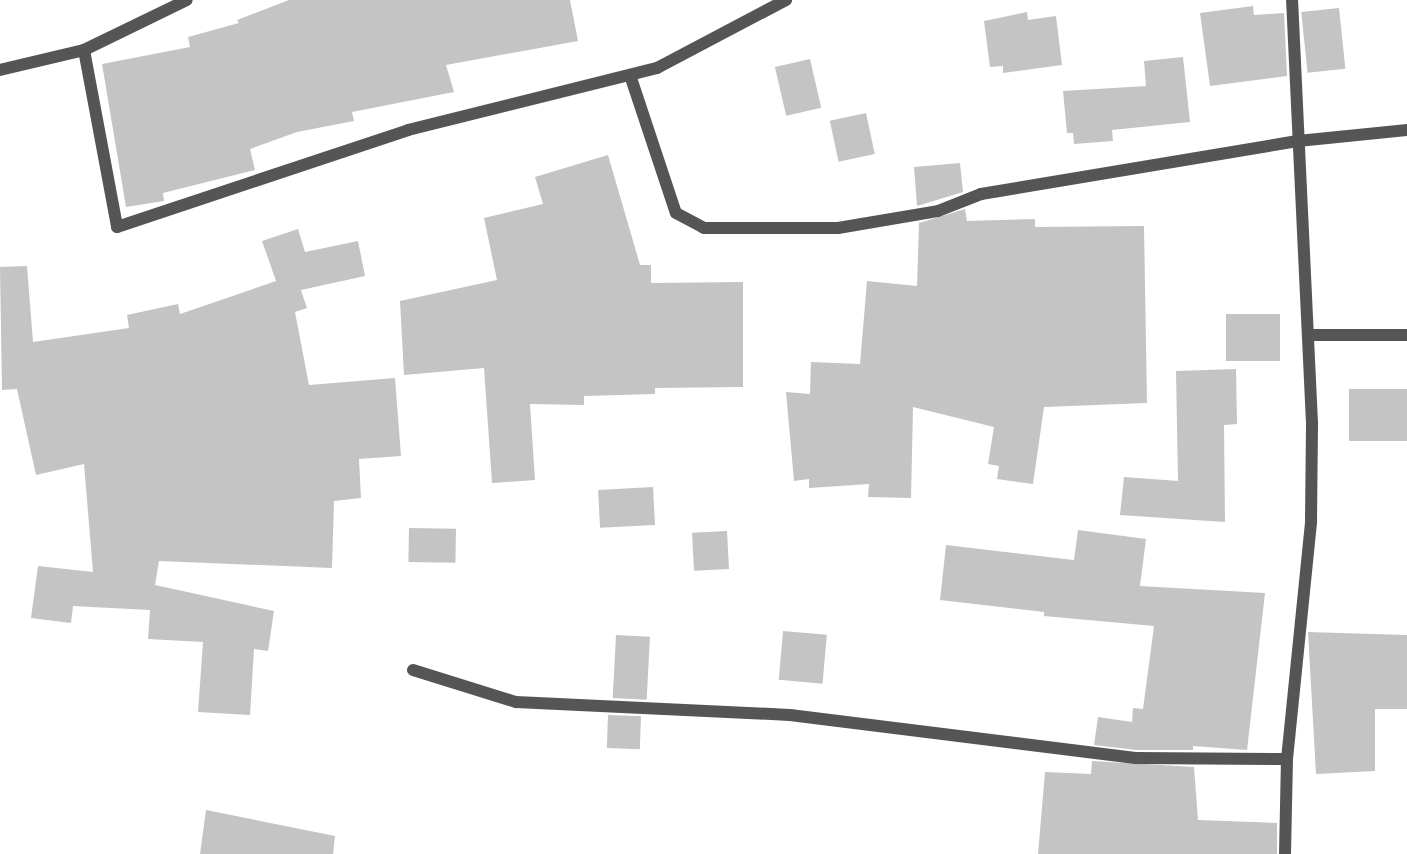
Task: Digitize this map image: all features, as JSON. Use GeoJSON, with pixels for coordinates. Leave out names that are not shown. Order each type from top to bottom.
{"type":"FeatureCollection","features":[{"type":"Feature","properties":{"kind":"street"},"geometry":{"type":"LineString","coordinates":[[0,70],[84,50],[187,0]]}},
{"type":"Feature","properties":{"kind":"street"},"geometry":{"type":"LineString","coordinates":[[84,50],[117,227],[408,130],[657,68],[786,0]]}},
{"type":"Feature","properties":{"kind":"street"},"geometry":{"type":"LineString","coordinates":[[1285,854],[1287,759],[1311,521],[1311,335],[1298,141],[1292,0]]}},
{"type":"Feature","properties":{"kind":"street"},"geometry":{"type":"LineString","coordinates":[[630,75],[676,213],[704,228],[838,228],[938,211],[981,194],[1298,141],[1407,130]]}},
{"type":"Feature","properties":{"kind":"street"},"geometry":{"type":"LineString","coordinates":[[1311,335],[1407,334]]}},
{"type":"Feature","properties":{"kind":"street"},"geometry":{"type":"LineString","coordinates":[[414,670],[516,702],[790,715],[1136,758],[1287,759]]}},
{"type":"Feature","properties":{"kind":"building"},"geometry":{"type":"Polygon","coordinates":[[[289,0],[570,0],[578,41],[446,65],[454,92],[352,112],[354,121],[297,132],[250,149],[255,170],[163,193],[164,201],[126,207],[102,64],[190,47],[188,37],[239,23],[237,20],[289,0]]]}},
{"type":"Feature","properties":{"kind":"building"},"geometry":{"type":"Polygon","coordinates":[[[1253,6],[1254,15],[1284,13],[1287,76],[1210,86],[1200,13],[1253,6]]]}},
{"type":"Feature","properties":{"kind":"building"},"geometry":{"type":"Polygon","coordinates":[[[1339,8],[1345,69],[1308,73],[1301,12],[1339,8]]]}},
{"type":"Feature","properties":{"kind":"building"},"geometry":{"type":"Polygon","coordinates":[[[1027,12],[1028,20],[1056,16],[1062,65],[1003,73],[1003,66],[990,67],[984,21],[1027,12]]]}},
{"type":"Feature","properties":{"kind":"building"},"geometry":{"type":"Polygon","coordinates":[[[1183,57],[1190,122],[1112,130],[1113,141],[1074,144],[1073,133],[1067,133],[1063,91],[1146,86],[1144,61],[1183,57]]]}},
{"type":"Feature","properties":{"kind":"building"},"geometry":{"type":"Polygon","coordinates":[[[810,59],[821,108],[786,116],[775,67],[810,59]]]}},
{"type":"Feature","properties":{"kind":"building"},"geometry":{"type":"Polygon","coordinates":[[[866,113],[875,154],[839,162],[830,121],[866,113]]]}},
{"type":"Feature","properties":{"kind":"building"},"geometry":{"type":"Polygon","coordinates":[[[608,155],[640,265],[651,265],[651,283],[743,282],[743,387],[655,388],[655,394],[584,396],[584,405],[530,404],[535,480],[492,483],[484,368],[404,375],[400,301],[497,280],[484,218],[543,204],[535,177],[608,155]]]}},
{"type":"Feature","properties":{"kind":"building"},"geometry":{"type":"Polygon","coordinates":[[[960,163],[963,192],[917,206],[914,167],[960,163]]]}},
{"type":"Feature","properties":{"kind":"building"},"geometry":{"type":"Polygon","coordinates":[[[965,209],[967,221],[1035,219],[1035,227],[1144,226],[1147,403],[1044,407],[1033,484],[997,479],[999,466],[988,464],[994,427],[913,407],[911,498],[868,497],[869,484],[809,488],[809,479],[794,481],[786,392],[810,394],[811,362],[860,364],[867,281],[917,286],[919,223],[965,209]]]}},
{"type":"Feature","properties":{"kind":"building"},"geometry":{"type":"Polygon","coordinates":[[[298,229],[305,252],[358,241],[365,276],[301,290],[307,308],[295,312],[309,385],[395,378],[401,456],[359,459],[361,498],[334,501],[332,568],[159,561],[155,585],[274,611],[268,651],[254,649],[250,715],[198,712],[203,642],[148,639],[150,610],[73,606],[71,623],[31,618],[38,566],[93,572],[84,464],[36,475],[17,389],[2,390],[0,267],[27,266],[33,342],[129,328],[127,315],[178,304],[180,314],[276,281],[262,241],[298,229]]]}},
{"type":"Feature","properties":{"kind":"building"},"geometry":{"type":"Polygon","coordinates":[[[1226,314],[1280,314],[1280,361],[1226,361],[1226,314]]]}},
{"type":"Feature","properties":{"kind":"building"},"geometry":{"type":"Polygon","coordinates":[[[1236,369],[1237,424],[1224,425],[1225,522],[1120,515],[1124,477],[1178,481],[1176,371],[1236,369]]]}},
{"type":"Feature","properties":{"kind":"building"},"geometry":{"type":"Polygon","coordinates":[[[1349,389],[1407,389],[1407,441],[1349,441],[1349,389]]]}},
{"type":"Feature","properties":{"kind":"building"},"geometry":{"type":"Polygon","coordinates":[[[653,487],[655,525],[600,528],[598,490],[653,487]]]}},
{"type":"Feature","properties":{"kind":"building"},"geometry":{"type":"Polygon","coordinates":[[[409,528],[456,529],[455,563],[408,562],[409,528]]]}},
{"type":"Feature","properties":{"kind":"building"},"geometry":{"type":"Polygon","coordinates":[[[1078,530],[1146,539],[1140,586],[1265,593],[1247,750],[1193,746],[1193,750],[1136,750],[1094,745],[1098,717],[1132,722],[1133,708],[1143,709],[1154,626],[1044,616],[1044,612],[940,600],[946,545],[1074,560],[1078,530]]]}},
{"type":"Feature","properties":{"kind":"building"},"geometry":{"type":"Polygon","coordinates":[[[727,531],[729,569],[694,571],[692,533],[727,531]]]}},
{"type":"Feature","properties":{"kind":"building"},"geometry":{"type":"Polygon","coordinates":[[[783,631],[827,635],[823,684],[779,680],[783,631]]]}},
{"type":"Feature","properties":{"kind":"building"},"geometry":{"type":"Polygon","coordinates":[[[1308,632],[1407,635],[1407,709],[1375,709],[1375,771],[1316,774],[1308,632]]]}},
{"type":"Feature","properties":{"kind":"building"},"geometry":{"type":"Polygon","coordinates":[[[616,635],[650,637],[647,700],[613,698],[616,635]]]}},
{"type":"Feature","properties":{"kind":"building"},"geometry":{"type":"Polygon","coordinates":[[[608,715],[641,716],[640,749],[607,748],[608,715]]]}},
{"type":"Feature","properties":{"kind":"building"},"geometry":{"type":"Polygon","coordinates":[[[1092,761],[1194,767],[1198,820],[1277,823],[1277,854],[1038,854],[1045,772],[1091,774],[1092,761]]]}},
{"type":"Feature","properties":{"kind":"building"},"geometry":{"type":"Polygon","coordinates":[[[206,810],[335,836],[333,854],[200,854],[206,810]]]}}]}
